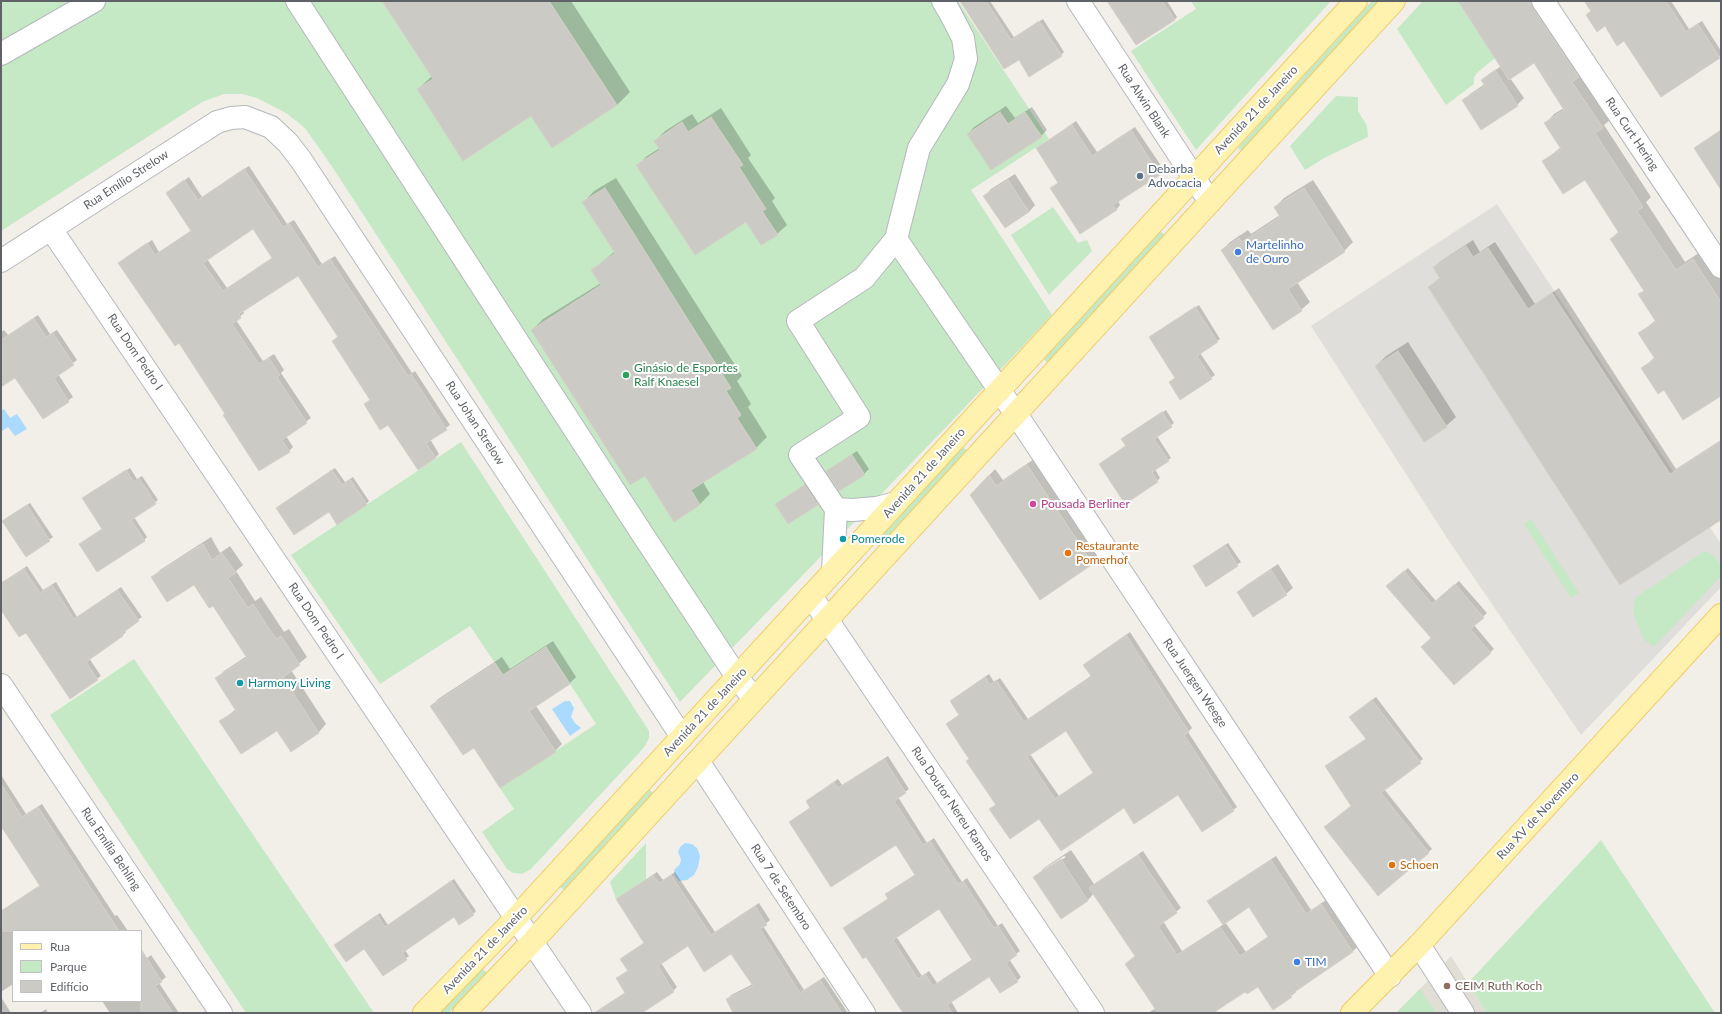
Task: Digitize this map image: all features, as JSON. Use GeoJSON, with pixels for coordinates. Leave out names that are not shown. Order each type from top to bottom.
{"type":"FeatureCollection","features":[{"type":"Feature","properties":{"kind":"main road","name":"Avenida 21 de Janeiro"},"geometry":{"type":"LineString","coordinates":[[424,1013],[516,918],[1356,1]]}},
{"type":"Feature","properties":{"kind":"main road"},"geometry":{"type":"LineString","coordinates":[[464,1013],[532,942],[1394,1]]}},
{"type":"Feature","properties":{"kind":"main road","name":"Rua XV de Novembro"},"geometry":{"type":"LineString","coordinates":[[1352,1013],[1419,945],[1721,615]]}},
{"type":"Feature","properties":{"kind":"main road"},"geometry":{"type":"LineString","coordinates":[[682,737],[698,761]]}},
{"type":"Feature","properties":{"kind":"street"},"geometry":{"type":"LineString","coordinates":[[1,54],[94,1]]}},
{"type":"Feature","properties":{"kind":"street"},"geometry":{"type":"LineString","coordinates":[[296,1],[636,525],[737,677],[754,699]]}},
{"type":"Feature","properties":{"kind":"street"},"geometry":{"type":"LineString","coordinates":[[834,571],[836,509],[800,455],[859,417],[798,321],[864,278],[896,239],[919,148],[958,84],[966,59],[962,38],[949,11],[942,1]]}},
{"type":"Feature","properties":{"kind":"street","name":"Rua Alwin Blank"},"geometry":{"type":"LineString","coordinates":[[1078,1],[1210,202]]}},
{"type":"Feature","properties":{"kind":"street","name":"Rua Curt Hering"},"geometry":{"type":"LineString","coordinates":[[1543,1],[1721,267]]}},
{"type":"Feature","properties":{"kind":"street","name":"Rua Emílio Strelow"},"geometry":{"type":"LineString","coordinates":[[1,262],[217,122],[231,118],[245,117],[257,120]]}},
{"type":"Feature","properties":{"kind":"street","name":"Rua Johan Strelow"},"geometry":{"type":"LineString","coordinates":[[257,120],[271,127],[288,143],[301,160],[682,737]]}},
{"type":"Feature","properties":{"kind":"street","name":"Rua Dom Pedro I"},"geometry":{"type":"LineString","coordinates":[[51,229],[580,1013]]}},
{"type":"Feature","properties":{"kind":"street","name":"Rua Juergen Weege"},"geometry":{"type":"LineString","coordinates":[[896,239],[1000,390],[1390,976]]}},
{"type":"Feature","properties":{"kind":"street"},"geometry":{"type":"LineString","coordinates":[[836,509],[852,510],[877,508],[896,503]]}},
{"type":"Feature","properties":{"kind":"street","name":"Rua Doutor Nereu Ramos"},"geometry":{"type":"LineString","coordinates":[[811,596],[1093,1013]]}},
{"type":"Feature","properties":{"kind":"street","name":"Rua Emília Behling"},"geometry":{"type":"LineString","coordinates":[[1,685],[221,1013]]}},
{"type":"Feature","properties":{"kind":"street","name":"Rua 7 de Setembro"},"geometry":{"type":"LineString","coordinates":[[698,761],[864,1013]]}},
{"type":"Feature","properties":{"kind":"street"},"geometry":{"type":"LineString","coordinates":[[1419,945],[1463,1013]]}},
{"type":"Feature","properties":{"kind":"shaded area"},"geometry":{"type":"Polygon","coordinates":[[[1497,204],[1721,544],[1721,587],[1581,735],[1447,538],[1311,326],[1497,204]]]}},
{"type":"Feature","properties":{"kind":"shaded area","name":"CEIM Ruth Koch"},"geometry":{"type":"Polygon","coordinates":[[[1451,956],[1487,1013],[1396,1013],[1420,989],[1451,956]]]}},
{"type":"Feature","properties":{"kind":"green space"},"geometry":{"type":"Polygon","coordinates":[[[1,1],[958,1],[1049,139],[971,190],[1052,315],[951,422],[680,702],[333,168],[305,128],[286,113],[257,98],[242,94],[224,94],[202,102],[1,231],[1,1]]]}},
{"type":"Feature","properties":{"kind":"green space"},"geometry":{"type":"Polygon","coordinates":[[[1191,1],[1331,1],[1196,150],[1131,51],[1196,9],[1191,1]]]}},
{"type":"Feature","properties":{"kind":"green space"},"geometry":{"type":"Polygon","coordinates":[[[1372,1],[1380,1],[1243,152],[1238,148],[1372,1]]]}},
{"type":"Feature","properties":{"kind":"green space"},"geometry":{"type":"Polygon","coordinates":[[[1423,1],[1458,1],[1495,58],[1478,72],[1474,77],[1474,84],[1446,105],[1397,29],[1423,1]]]}},
{"type":"Feature","properties":{"kind":"green space"},"geometry":{"type":"Polygon","coordinates":[[[1336,96],[1358,97],[1358,111],[1367,126],[1368,137],[1326,157],[1305,170],[1290,146],[1336,96]]]}},
{"type":"Feature","properties":{"kind":"green space"},"geometry":{"type":"Polygon","coordinates":[[[1053,207],[1078,243],[1087,240],[1092,251],[1049,295],[1011,235],[1053,207]]]}},
{"type":"Feature","properties":{"kind":"green space"},"geometry":{"type":"Polygon","coordinates":[[[1160,231],[1166,236],[1049,365],[1044,359],[1160,231]]]}},
{"type":"Feature","properties":{"kind":"green space"},"geometry":{"type":"Polygon","coordinates":[[[461,442],[649,731],[649,738],[639,753],[531,869],[522,874],[513,873],[507,869],[482,832],[514,809],[500,788],[596,724],[546,647],[503,675],[470,626],[380,684],[291,555],[461,442]]]}},
{"type":"Feature","properties":{"kind":"green space"},"geometry":{"type":"Polygon","coordinates":[[[962,446],[968,452],[881,548],[875,543],[962,446]]]}},
{"type":"Feature","properties":{"kind":"green space"},"geometry":{"type":"Polygon","coordinates":[[[1531,519],[1579,593],[1571,598],[1524,524],[1531,519]]]}},
{"type":"Feature","properties":{"kind":"green space"},"geometry":{"type":"Polygon","coordinates":[[[1705,551],[1713,555],[1721,566],[1721,576],[1654,647],[1645,640],[1639,629],[1633,611],[1635,598],[1705,551]]]}},
{"type":"Feature","properties":{"kind":"green space"},"geometry":{"type":"Polygon","coordinates":[[[134,659],[374,1013],[246,1013],[50,715],[134,659]]]}},
{"type":"Feature","properties":{"kind":"green space"},"geometry":{"type":"Polygon","coordinates":[[[649,789],[654,794],[566,891],[560,887],[649,789]]]}},
{"type":"Feature","properties":{"kind":"green space"},"geometry":{"type":"Polygon","coordinates":[[[1601,840],[1715,1013],[1487,1013],[1468,983],[1601,840]]]}},
{"type":"Feature","properties":{"kind":"green space"},"geometry":{"type":"Polygon","coordinates":[[[646,843],[646,879],[616,899],[610,882],[646,843]]]}},
{"type":"Feature","properties":{"kind":"green space"},"geometry":{"type":"Polygon","coordinates":[[[482,968],[487,973],[449,1013],[438,1013],[482,968]]]}},
{"type":"Feature","properties":{"kind":"green space"},"geometry":{"type":"Polygon","coordinates":[[[1420,989],[1436,1013],[1396,1013],[1420,989]]]}},
{"type":"Feature","properties":{"kind":"water"},"geometry":{"type":"Polygon","coordinates":[[[4,409],[10,418],[17,414],[27,429],[15,436],[8,427],[2,431],[1,411],[4,409]]]}},
{"type":"Feature","properties":{"kind":"water"},"geometry":{"type":"Polygon","coordinates":[[[565,701],[570,701],[574,708],[571,717],[581,728],[570,736],[552,709],[565,701]]]}},
{"type":"Feature","properties":{"kind":"water"},"geometry":{"type":"Polygon","coordinates":[[[685,843],[692,844],[697,848],[700,856],[698,867],[694,875],[687,880],[679,881],[675,876],[674,870],[680,864],[681,859],[678,852],[680,847],[685,843]]]}},
{"type":"Feature","properties":{"kind":"building"},"geometry":{"type":"Polygon","coordinates":[[[382,1],[549,1],[617,105],[552,148],[531,116],[463,161],[417,89],[433,79],[382,1]]]}},
{"type":"Feature","properties":{"kind":"building"},"geometry":{"type":"Polygon","coordinates":[[[960,1],[986,1],[1011,40],[1039,21],[1062,56],[1029,77],[1019,60],[1004,69],[960,1]]]}},
{"type":"Feature","properties":{"kind":"building"},"geometry":{"type":"Polygon","coordinates":[[[1107,1],[1162,1],[1175,20],[1136,45],[1107,1]]]}},
{"type":"Feature","properties":{"kind":"building"},"geometry":{"type":"Polygon","coordinates":[[[1458,1],[1530,1],[1533,8],[1579,77],[1572,82],[1603,128],[1595,133],[1643,207],[1637,211],[1676,270],[1693,259],[1721,302],[1721,396],[1683,420],[1664,390],[1658,394],[1641,368],[1655,359],[1638,333],[1656,322],[1638,294],[1644,291],[1610,239],[1619,233],[1585,180],[1563,194],[1542,161],[1561,149],[1544,123],[1564,110],[1534,63],[1509,80],[1458,1]]]}},
{"type":"Feature","properties":{"kind":"building"},"geometry":{"type":"Polygon","coordinates":[[[1584,1],[1666,1],[1686,32],[1698,24],[1720,58],[1661,97],[1624,41],[1617,46],[1605,26],[1597,32],[1586,15],[1591,11],[1584,1]]]}},
{"type":"Feature","properties":{"kind":"building"},"geometry":{"type":"Polygon","coordinates":[[[1495,70],[1518,106],[1481,130],[1462,100],[1485,86],[1481,80],[1495,70]]]}},
{"type":"Feature","properties":{"kind":"building"},"geometry":{"type":"Polygon","coordinates":[[[1000,112],[1008,124],[1025,112],[1042,137],[991,170],[967,134],[1000,112]]]}},
{"type":"Feature","properties":{"kind":"building"},"geometry":{"type":"Polygon","coordinates":[[[711,117],[743,165],[739,167],[766,209],[762,211],[778,235],[761,245],[746,222],[695,255],[636,165],[660,150],[654,141],[682,122],[688,132],[711,117]]]}},
{"type":"Feature","properties":{"kind":"building"},"geometry":{"type":"Polygon","coordinates":[[[1072,125],[1092,156],[1131,130],[1160,175],[1113,205],[1117,210],[1080,234],[1050,188],[1058,183],[1036,148],[1072,125]]]}},
{"type":"Feature","properties":{"kind":"building"},"geometry":{"type":"Polygon","coordinates":[[[1721,130],[1721,190],[1694,148],[1721,130]]]}},
{"type":"Feature","properties":{"kind":"building"},"geometry":{"type":"Polygon","coordinates":[[[244,169],[283,227],[289,223],[318,267],[330,259],[408,376],[411,374],[447,430],[426,443],[436,458],[418,470],[388,425],[380,430],[364,404],[370,400],[332,341],[338,337],[298,276],[239,314],[241,318],[232,324],[259,364],[269,358],[280,375],[277,377],[307,423],[282,440],[290,452],[259,471],[223,415],[225,414],[179,343],[175,346],[118,263],[147,243],[155,255],[191,231],[166,193],[184,180],[198,200],[244,169]],[[253,229],[203,263],[223,291],[272,258],[253,229]]]}},
{"type":"Feature","properties":{"kind":"building"},"geometry":{"type":"Polygon","coordinates":[[[1008,180],[1029,212],[1005,228],[983,196],[1008,180]]]}},
{"type":"Feature","properties":{"kind":"building","name":"Ginásio de Esportes Ralf Knaesel"},"geometry":{"type":"Polygon","coordinates":[[[605,188],[731,388],[726,391],[741,415],[737,418],[757,449],[691,490],[700,505],[674,522],[645,476],[630,485],[531,330],[601,285],[591,270],[615,253],[582,202],[605,188]]]}},
{"type":"Feature","properties":{"kind":"building"},"geometry":{"type":"Polygon","coordinates":[[[1304,188],[1345,252],[1288,289],[1302,311],[1273,330],[1221,250],[1239,238],[1242,242],[1280,217],[1274,207],[1304,188]]]}},
{"type":"Feature","properties":{"kind":"building"},"geometry":{"type":"Polygon","coordinates":[[[1466,246],[1473,257],[1488,248],[1528,309],[1552,293],[1670,474],[1721,441],[1721,520],[1620,585],[1428,287],[1440,279],[1433,267],[1466,246]]]}},
{"type":"Feature","properties":{"kind":"building"},"geometry":{"type":"Polygon","coordinates":[[[1195,307],[1218,342],[1197,356],[1212,379],[1180,400],[1169,382],[1175,378],[1149,337],[1195,307]]]}},
{"type":"Feature","properties":{"kind":"building"},"geometry":{"type":"Polygon","coordinates":[[[34,319],[46,337],[53,333],[74,365],[54,378],[69,402],[43,419],[15,378],[1,387],[1,340],[34,319]]]}},
{"type":"Feature","properties":{"kind":"building"},"geometry":{"type":"Polygon","coordinates":[[[1398,351],[1447,427],[1424,442],[1375,366],[1398,351]]]}},
{"type":"Feature","properties":{"kind":"building"},"geometry":{"type":"Polygon","coordinates":[[[1162,412],[1172,427],[1154,439],[1169,461],[1152,472],[1158,482],[1125,504],[1099,464],[1126,446],[1121,439],[1162,412]]]}},
{"type":"Feature","properties":{"kind":"building"},"geometry":{"type":"Polygon","coordinates":[[[852,455],[865,475],[839,491],[826,471],[852,455]]]}},
{"type":"Feature","properties":{"kind":"building"},"geometry":{"type":"Polygon","coordinates":[[[1027,465],[1093,564],[1040,600],[970,495],[989,475],[996,486],[1027,465]]]}},
{"type":"Feature","properties":{"kind":"building"},"geometry":{"type":"Polygon","coordinates":[[[126,470],[134,482],[139,478],[156,504],[131,520],[145,541],[97,572],[79,544],[102,529],[82,498],[126,470]]]}},
{"type":"Feature","properties":{"kind":"building"},"geometry":{"type":"Polygon","coordinates":[[[332,470],[342,485],[350,479],[367,505],[337,525],[329,512],[294,535],[276,508],[332,470]]]}},
{"type":"Feature","properties":{"kind":"building"},"geometry":{"type":"Polygon","coordinates":[[[805,485],[818,505],[788,524],[775,504],[805,485]]]}},
{"type":"Feature","properties":{"kind":"building"},"geometry":{"type":"Polygon","coordinates":[[[27,505],[50,541],[26,557],[2,521],[27,505]]]}},
{"type":"Feature","properties":{"kind":"building"},"geometry":{"type":"Polygon","coordinates":[[[203,544],[212,560],[222,553],[236,573],[228,578],[248,608],[253,604],[276,639],[281,636],[300,665],[283,677],[319,733],[291,752],[277,731],[241,754],[219,721],[236,711],[215,678],[247,658],[213,606],[209,608],[194,585],[167,602],[151,577],[203,544]]]}},
{"type":"Feature","properties":{"kind":"building"},"geometry":{"type":"Polygon","coordinates":[[[1225,545],[1238,566],[1206,587],[1193,566],[1225,545]]]}},
{"type":"Feature","properties":{"kind":"building"},"geometry":{"type":"Polygon","coordinates":[[[24,569],[40,593],[52,585],[74,619],[117,590],[139,621],[121,634],[123,636],[86,662],[98,680],[70,699],[26,633],[19,637],[1,610],[1,583],[24,569]]]}},
{"type":"Feature","properties":{"kind":"building"},"geometry":{"type":"Polygon","coordinates":[[[1271,570],[1287,595],[1253,617],[1237,592],[1271,570]]]}},
{"type":"Feature","properties":{"kind":"building"},"geometry":{"type":"Polygon","coordinates":[[[1404,571],[1432,604],[1455,584],[1484,618],[1470,629],[1491,653],[1454,685],[1421,647],[1431,638],[1386,586],[1404,571]]]}},
{"type":"Feature","properties":{"kind":"building"},"geometry":{"type":"Polygon","coordinates":[[[1126,635],[1189,732],[1184,735],[1234,811],[1202,832],[1178,795],[1134,824],[1124,808],[1061,851],[1039,819],[1010,839],[989,809],[996,805],[966,761],[969,759],[946,724],[959,715],[950,701],[985,677],[990,685],[996,680],[1024,722],[1091,676],[1083,665],[1126,635]],[[1066,731],[1027,757],[1055,799],[1093,773],[1066,731]]]}},
{"type":"Feature","properties":{"kind":"building"},"geometry":{"type":"Polygon","coordinates":[[[546,647],[570,684],[529,711],[556,752],[500,788],[474,748],[463,755],[430,706],[495,663],[503,675],[546,647]]]}},
{"type":"Feature","properties":{"kind":"building"},"geometry":{"type":"Polygon","coordinates":[[[1372,700],[1421,763],[1381,793],[1429,853],[1378,896],[1324,827],[1351,806],[1325,766],[1366,739],[1349,717],[1372,700]]]}},
{"type":"Feature","properties":{"kind":"building"},"geometry":{"type":"Polygon","coordinates":[[[884,759],[906,793],[894,801],[923,845],[930,841],[958,884],[963,881],[994,928],[998,926],[1017,955],[1006,963],[1018,982],[1000,993],[989,977],[947,1005],[952,1013],[903,1013],[866,957],[863,959],[843,928],[888,899],[885,894],[915,875],[896,845],[831,887],[789,822],[810,808],[806,801],[834,782],[838,788],[884,759]],[[939,909],[893,940],[918,979],[925,974],[933,986],[972,960],[939,909]]]}},
{"type":"Feature","properties":{"kind":"building"},"geometry":{"type":"Polygon","coordinates":[[[1,784],[22,817],[38,807],[118,930],[1,931],[1,911],[40,886],[1,826],[1,784]]]}},
{"type":"Feature","properties":{"kind":"building"},"geometry":{"type":"Polygon","coordinates":[[[1138,855],[1177,913],[1158,926],[1177,955],[1220,927],[1240,956],[1268,937],[1249,907],[1223,925],[1207,901],[1271,860],[1306,914],[1321,904],[1353,952],[1290,995],[1292,997],[1273,1010],[1258,987],[1247,994],[1245,992],[1213,1013],[1158,1013],[1125,964],[1135,956],[1089,888],[1138,855]]]}},
{"type":"Feature","properties":{"kind":"building"},"geometry":{"type":"Polygon","coordinates":[[[1061,859],[1088,901],[1061,919],[1033,877],[1061,859]]]}},
{"type":"Feature","properties":{"kind":"building"},"geometry":{"type":"Polygon","coordinates":[[[653,875],[659,883],[671,875],[711,935],[755,906],[767,925],[760,929],[800,993],[820,980],[842,1013],[733,1013],[726,999],[753,986],[731,954],[704,972],[688,946],[658,966],[674,992],[642,1013],[594,1013],[625,993],[616,978],[628,971],[620,959],[644,943],[616,899],[653,875]]]}},
{"type":"Feature","properties":{"kind":"building"},"geometry":{"type":"Polygon","coordinates":[[[451,881],[474,915],[459,925],[454,917],[402,953],[407,960],[383,976],[364,949],[346,962],[334,945],[377,915],[385,927],[451,881]]]}},
{"type":"Feature","properties":{"kind":"building"},"geometry":{"type":"Polygon","coordinates":[[[142,951],[162,982],[155,986],[173,1013],[141,1013],[142,951]]]}},
{"type":"Feature","properties":{"kind":"place","name":"Debarba Advocacia"},"geometry":{"type":"Point","coordinates":[1140,176]}},
{"type":"Feature","properties":{"kind":"place","name":"Martelinho de Ouro"},"geometry":{"type":"Point","coordinates":[1238,252]}},
{"type":"Feature","properties":{"kind":"place","name":"Ginásio de Esportes Ralf Knaesel"},"geometry":{"type":"Point","coordinates":[626,375]}},
{"type":"Feature","properties":{"kind":"place","name":"Pousada Berliner"},"geometry":{"type":"Point","coordinates":[1033,504]}},
{"type":"Feature","properties":{"kind":"place","name":"Pomerode"},"geometry":{"type":"Point","coordinates":[843,539]}},
{"type":"Feature","properties":{"kind":"place","name":"Restaurante Pomerhof"},"geometry":{"type":"Point","coordinates":[1068,553]}},
{"type":"Feature","properties":{"kind":"place","name":"Harmony Living"},"geometry":{"type":"Point","coordinates":[240,683]}},
{"type":"Feature","properties":{"kind":"place","name":"Schoen"},"geometry":{"type":"Point","coordinates":[1392,865]}},
{"type":"Feature","properties":{"kind":"place","name":"TIM"},"geometry":{"type":"Point","coordinates":[1297,962]}},
{"type":"Feature","properties":{"kind":"place","name":"CEIM Ruth Koch"},"geometry":{"type":"Point","coordinates":[1447,986]}}]}
